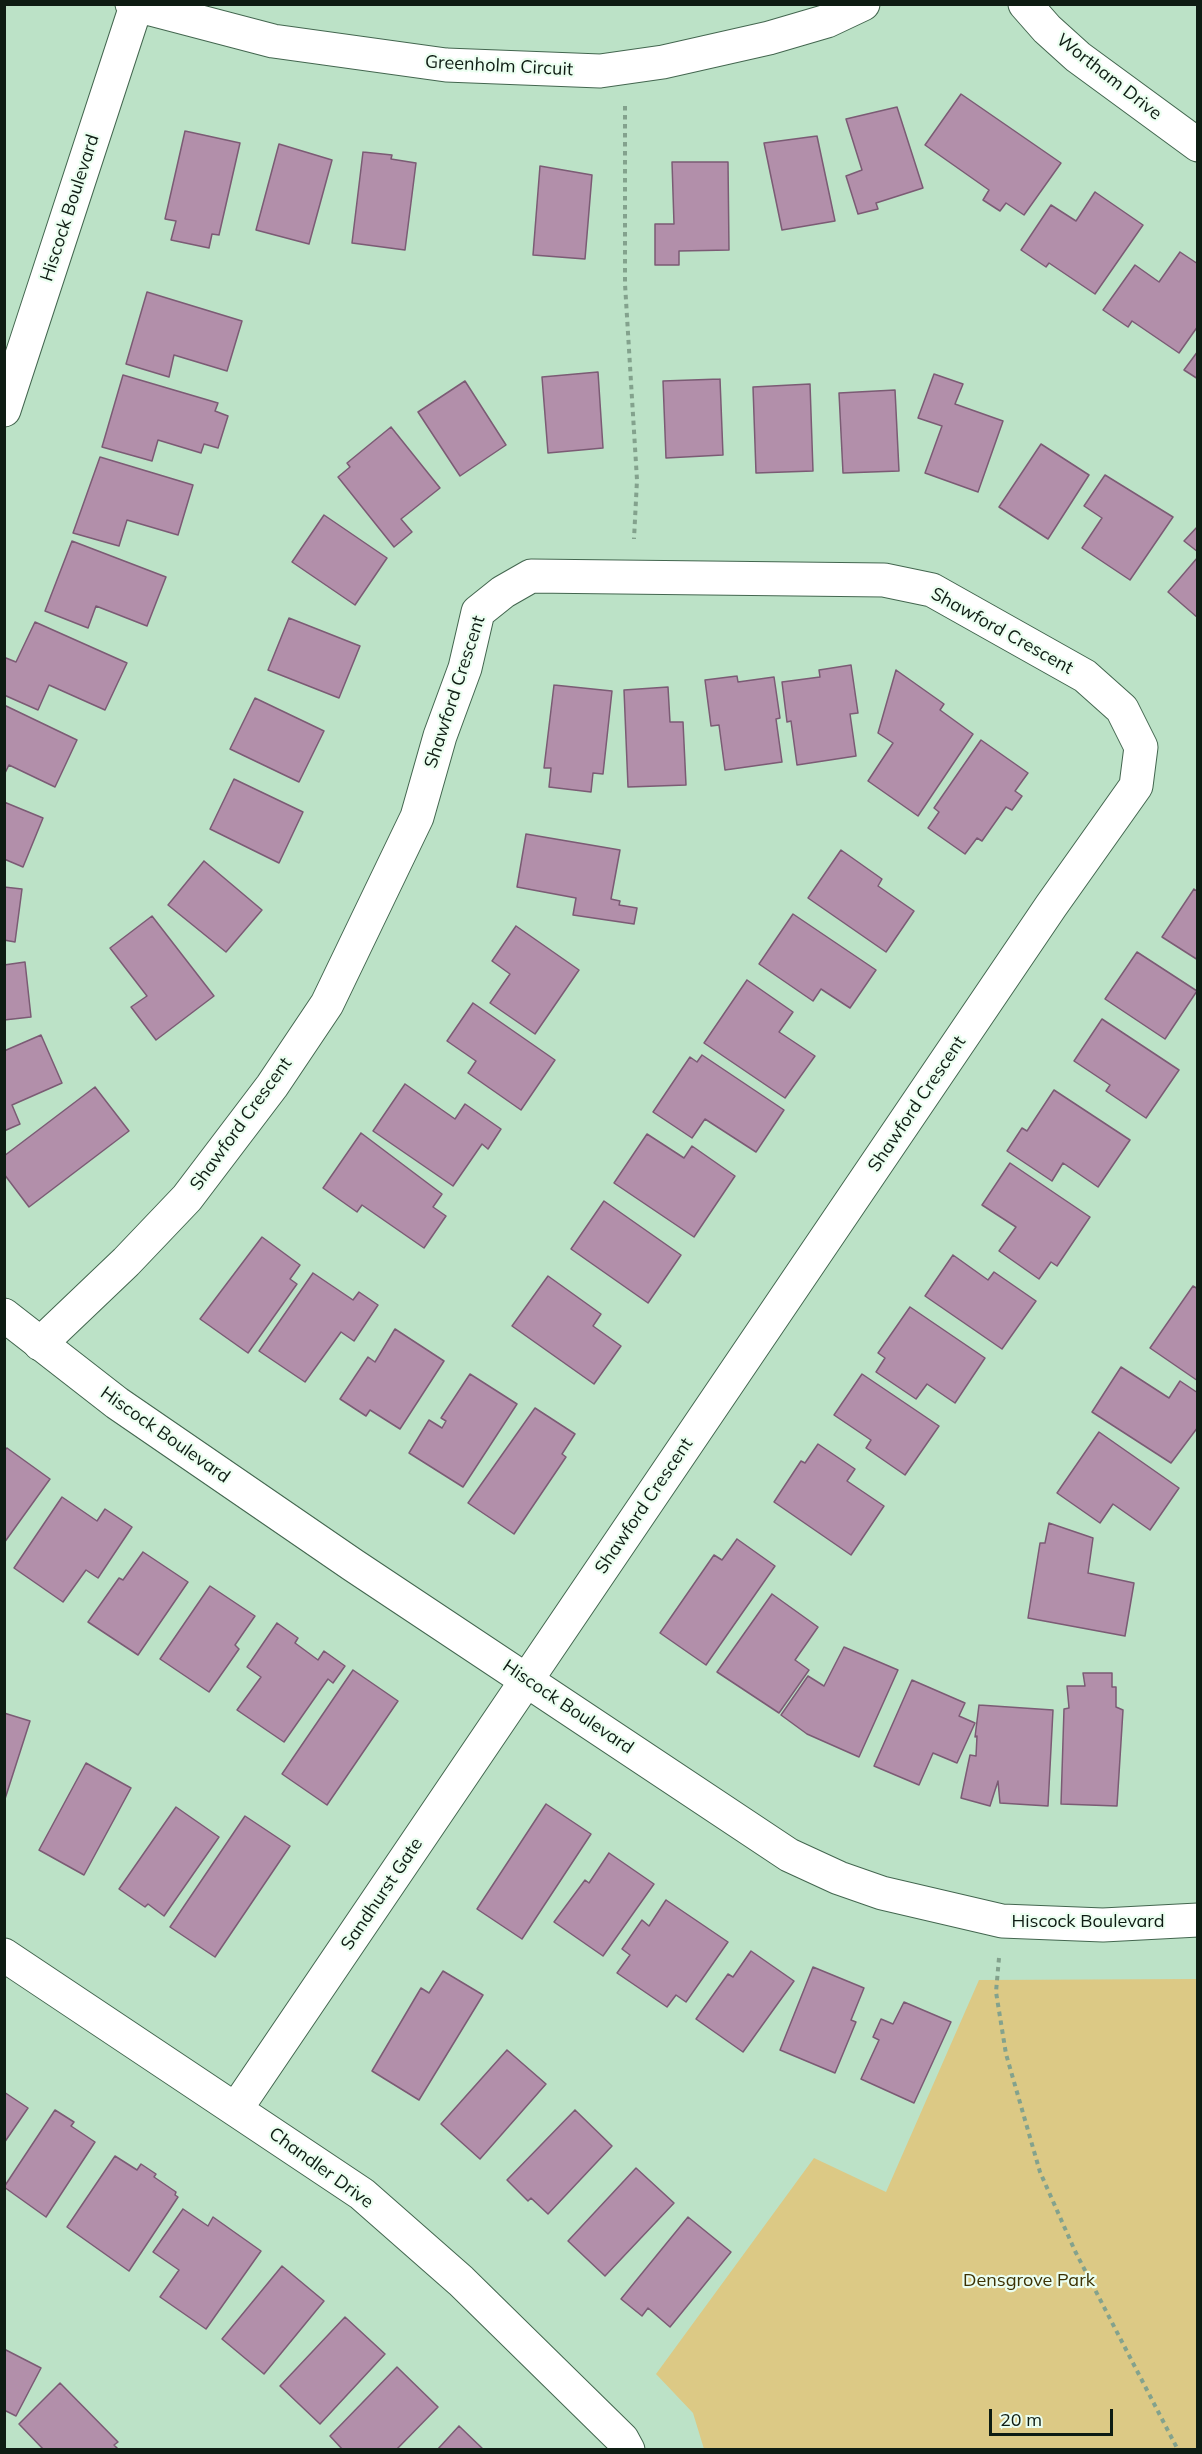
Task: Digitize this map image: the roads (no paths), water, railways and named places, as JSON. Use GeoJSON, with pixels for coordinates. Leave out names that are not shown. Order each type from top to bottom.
{"type":"FeatureCollection","features":[{"type":"Feature","properties":{"kind":"street","name":"Greenholm Circuit"},"geometry":{"type":"LineString","coordinates":[[134,5],[273,41],[446,65],[600,71],[704,53],[769,38],[827,21],[863,4]]}},
{"type":"Feature","properties":{"kind":"street","name":"Wortham Drive"},"geometry":{"type":"LineString","coordinates":[[1025,4],[1047,29],[1078,57],[1197,145]]}},
{"type":"Feature","properties":{"kind":"street","name":"Hiscock Boulevard"},"geometry":{"type":"LineString","coordinates":[[4,410],[134,5]]}},
{"type":"Feature","properties":{"kind":"street","name":"Shawford Crescent"},"geometry":{"type":"LineString","coordinates":[[40,1344],[126,1262],[187,1198],[272,1086],[327,1004],[417,817],[440,736],[465,668],[478,612],[503,592],[531,576],[884,580],[932,590],[1084,676],[1122,709],[1141,747],[1136,786],[1031,935],[578,1602],[528,1680]]}},
{"type":"Feature","properties":{"kind":"street","name":"Hiscock Boulevard"},"geometry":{"type":"LineString","coordinates":[[4,1315],[117,1403],[789,1855],[839,1878],[882,1893],[1002,1921],[1103,1926],[1197,1920]]}},
{"type":"Feature","properties":{"kind":"street","name":"Sandhurst Gate"},"geometry":{"type":"LineString","coordinates":[[236,2109],[528,1680]]}},
{"type":"Feature","properties":{"kind":"street","name":"Chandler Drive"},"geometry":{"type":"LineString","coordinates":[[4,1955],[362,2194],[461,2282],[622,2439],[628,2450]]}},
{"type":"Feature","properties":{"kind":"park label","name":"Densgrove Park"},"geometry":{"type":"Point","coordinates":[1029,2281]}}]}
